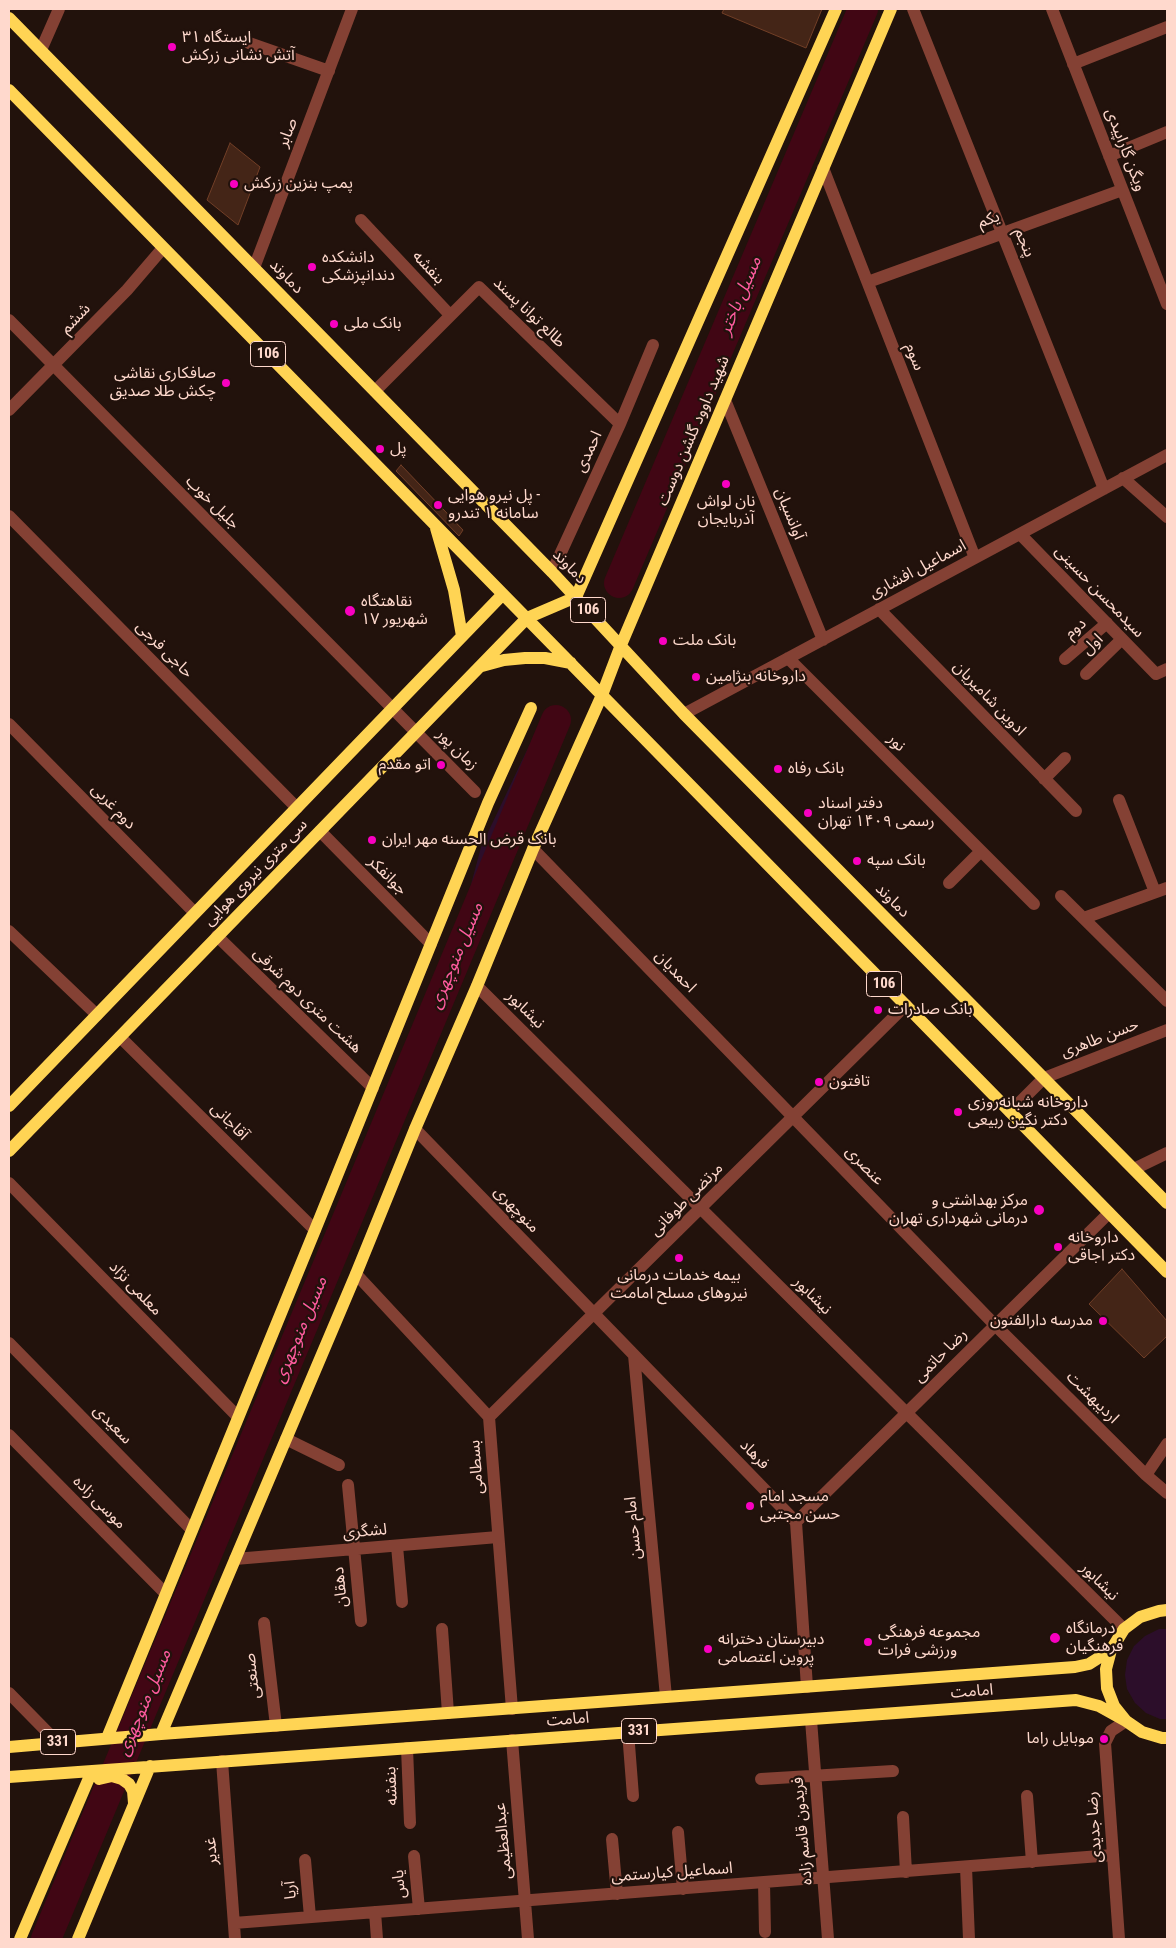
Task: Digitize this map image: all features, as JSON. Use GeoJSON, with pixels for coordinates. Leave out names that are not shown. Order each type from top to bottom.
{"type":"FeatureCollection","features":[{"type":"Feature","properties":{"kind":"main road"},"geometry":{"type":"LineString","coordinates":[[527,618],[576,597],[836,9]]}},
{"type":"Feature","properties":{"kind":"main road","name":"شهید داوود گلشن دوست"},"geometry":{"type":"LineString","coordinates":[[602,695],[621,645],[891,9]]}},
{"type":"Feature","properties":{"kind":"main road","name":"دماوند"},"geometry":{"type":"LineString","coordinates":[[9,18],[552,572],[684,714],[1167,1203]]}},
{"type":"Feature","properties":{"kind":"main road","name":"106"},"geometry":{"type":"LineString","coordinates":[[9,90],[1167,1272]]}},
{"type":"Feature","properties":{"kind":"main road"},"geometry":{"type":"LineString","coordinates":[[434,523],[454,590],[462,636]]}},
{"type":"Feature","properties":{"kind":"main road","name":"سی متری نیروی هوایی"},"geometry":{"type":"LineString","coordinates":[[9,1106],[503,594]]}},
{"type":"Feature","properties":{"kind":"main road","name":"سی متری نیروی هوایی"},"geometry":{"type":"LineString","coordinates":[[9,1151],[527,618]]}},
{"type":"Feature","properties":{"kind":"main road"},"geometry":{"type":"LineString","coordinates":[[480,667],[504,660],[525,658],[545,658],[570,663]]}},
{"type":"Feature","properties":{"kind":"main road"},"geometry":{"type":"LineString","coordinates":[[160,1734],[356,1274],[533,849],[602,695]]}},
{"type":"Feature","properties":{"kind":"main road"},"geometry":{"type":"LineString","coordinates":[[107,1738],[488,803],[531,708]]}},
{"type":"Feature","properties":{"kind":"main road"},"geometry":{"type":"LineString","coordinates":[[1126,1721],[1114,1706],[1107,1688],[1106,1669],[1110,1650],[1124,1629],[1140,1617],[1159,1610],[1167,1610]]}},
{"type":"Feature","properties":{"kind":"main road","name":"امامت"},"geometry":{"type":"LineString","coordinates":[[9,1747],[160,1734],[1075,1667],[1089,1664],[1110,1650]]}},
{"type":"Feature","properties":{"kind":"main road","name":"امامت"},"geometry":{"type":"LineString","coordinates":[[9,1777],[93,1774],[149,1766],[1076,1700],[1100,1706],[1142,1732],[1167,1738]]}},
{"type":"Feature","properties":{"kind":"main road"},"geometry":{"type":"LineString","coordinates":[[78,1939],[149,1766]]}},
{"type":"Feature","properties":{"kind":"main road"},"geometry":{"type":"LineString","coordinates":[[20,1939],[82,1794],[93,1774],[101,1778],[112,1776],[122,1779],[129,1784],[133,1791],[134,1804]]}},
{"type":"Feature","properties":{"kind":"street"},"geometry":{"type":"LineString","coordinates":[[41,50],[59,9]]}},
{"type":"Feature","properties":{"kind":"street","name":"صابر"},"geometry":{"type":"LineString","coordinates":[[254,268],[352,9]]}},
{"type":"Feature","properties":{"kind":"street","name":"پنجم"},"geometry":{"type":"LineString","coordinates":[[913,9],[1104,488]]}},
{"type":"Feature","properties":{"kind":"street","name":"ویگن گاراپیدی"},"geometry":{"type":"LineString","coordinates":[[1052,9],[1167,304]]}},
{"type":"Feature","properties":{"kind":"street"},"geometry":{"type":"LineString","coordinates":[[1073,64],[1167,27]]}},
{"type":"Feature","properties":{"kind":"street"},"geometry":{"type":"LineString","coordinates":[[249,43],[328,71]]}},
{"type":"Feature","properties":{"kind":"street"},"geometry":{"type":"LineString","coordinates":[[1109,156],[1167,132]]}},
{"type":"Feature","properties":{"kind":"street","name":"سوم"},"geometry":{"type":"LineString","coordinates":[[824,168],[975,558]]}},
{"type":"Feature","properties":{"kind":"street","name":"یکم"},"geometry":{"type":"LineString","coordinates":[[868,282],[1122,190]]}},
{"type":"Feature","properties":{"kind":"street","name":"بنفشه"},"geometry":{"type":"LineString","coordinates":[[360,220],[450,315]]}},
{"type":"Feature","properties":{"kind":"street","name":"ششم"},"geometry":{"type":"LineString","coordinates":[[9,410],[127,290],[163,248]]}},
{"type":"Feature","properties":{"kind":"street","name":"طالع توانا پسند"},"geometry":{"type":"LineString","coordinates":[[375,391],[479,287],[620,424]]}},
{"type":"Feature","properties":{"kind":"street","name":"جلیل خوب"},"geometry":{"type":"LineString","coordinates":[[9,320],[416,732]]}},
{"type":"Feature","properties":{"kind":"street","name":"احمدی"},"geometry":{"type":"LineString","coordinates":[[552,572],[620,424],[652,345]]}},
{"type":"Feature","properties":{"kind":"street","name":"آوانسیان"},"geometry":{"type":"LineString","coordinates":[[725,400],[823,640]]}},
{"type":"Feature","properties":{"kind":"street","name":"اسماعیل افشاری"},"geometry":{"type":"LineString","coordinates":[[684,714],[1167,454]]}},
{"type":"Feature","properties":{"kind":"street"},"geometry":{"type":"LineString","coordinates":[[1123,478],[1167,517]]}},
{"type":"Feature","properties":{"kind":"street","name":"حاجی فرجی"},"geometry":{"type":"LineString","coordinates":[[9,516],[297,808]]}},
{"type":"Feature","properties":{"kind":"street","name":"سیدمحسن حسینی"},"geometry":{"type":"LineString","coordinates":[[1020,534],[1108,623],[1122,640],[1161,671]]}},
{"type":"Feature","properties":{"kind":"street","name":"ادوین شامیریان"},"geometry":{"type":"LineString","coordinates":[[879,609],[1076,811]]}},
{"type":"Feature","properties":{"kind":"street","name":"دوم"},"geometry":{"type":"LineString","coordinates":[[1065,659],[1108,623]]}},
{"type":"Feature","properties":{"kind":"street","name":"اول"},"geometry":{"type":"LineString","coordinates":[[1086,674],[1122,640]]}},
{"type":"Feature","properties":{"kind":"street","name":"نور"},"geometry":{"type":"LineString","coordinates":[[788,658],[1034,904]]}},
{"type":"Feature","properties":{"kind":"street","name":"دوم غربی"},"geometry":{"type":"LineString","coordinates":[[9,724],[195,913]]}},
{"type":"Feature","properties":{"kind":"street","name":"زمان پور"},"geometry":{"type":"LineString","coordinates":[[416,732],[475,792]]}},
{"type":"Feature","properties":{"kind":"street"},"geometry":{"type":"LineString","coordinates":[[1044,778],[1065,758]]}},
{"type":"Feature","properties":{"kind":"street"},"geometry":{"type":"LineString","coordinates":[[1084,918],[1161,890],[1118,800]]}},
{"type":"Feature","properties":{"kind":"street","name":"جوانفکر"},"geometry":{"type":"LineString","coordinates":[[320,831],[432,944]]}},
{"type":"Feature","properties":{"kind":"street","name":"احمدیان"},"geometry":{"type":"LineString","coordinates":[[533,849],[793,1117]]}},
{"type":"Feature","properties":{"kind":"street"},"geometry":{"type":"LineString","coordinates":[[949,883],[981,851]]}},
{"type":"Feature","properties":{"kind":"street"},"geometry":{"type":"LineString","coordinates":[[1062,896],[1167,1001]]}},
{"type":"Feature","properties":{"kind":"street"},"geometry":{"type":"LineString","coordinates":[[9,931],[97,1015]]}},
{"type":"Feature","properties":{"kind":"street","name":"هشت متری دوم شرقی"},"geometry":{"type":"LineString","coordinates":[[217,936],[373,1088]]}},
{"type":"Feature","properties":{"kind":"street","name":"نیشابور"},"geometry":{"type":"LineString","coordinates":[[477,986],[1124,1629]]}},
{"type":"Feature","properties":{"kind":"street","name":"مرتضی طوفانی"},"geometry":{"type":"LineString","coordinates":[[489,1417],[906,1005]]}},
{"type":"Feature","properties":{"kind":"street","name":"حسن طاهری"},"geometry":{"type":"LineString","coordinates":[[1044,1078],[1167,1030]]}},
{"type":"Feature","properties":{"kind":"street","name":"آقاجانی"},"geometry":{"type":"LineString","coordinates":[[120,1037],[315,1230]]}},
{"type":"Feature","properties":{"kind":"street"},"geometry":{"type":"LineString","coordinates":[[1010,1112],[1044,1078]]}},
{"type":"Feature","properties":{"kind":"street","name":"عنصری"},"geometry":{"type":"LineString","coordinates":[[793,1117],[995,1325]]}},
{"type":"Feature","properties":{"kind":"street","name":"منوچهری"},"geometry":{"type":"LineString","coordinates":[[415,1129],[594,1314]]}},
{"type":"Feature","properties":{"kind":"street"},"geometry":{"type":"LineString","coordinates":[[1134,1169],[1167,1153]]}},
{"type":"Feature","properties":{"kind":"street","name":"معلمی نژاد"},"geometry":{"type":"LineString","coordinates":[[9,1183],[238,1417]]}},
{"type":"Feature","properties":{"kind":"street","name":"رضا حاتمی"},"geometry":{"type":"LineString","coordinates":[[796,1522],[1109,1213]]}},
{"type":"Feature","properties":{"kind":"street","name":"بسطامی"},"geometry":{"type":"LineString","coordinates":[[356,1274],[489,1417],[512,1709]]}},
{"type":"Feature","properties":{"kind":"street","name":"فرهاد"},"geometry":{"type":"LineString","coordinates":[[594,1314],[796,1522]]}},
{"type":"Feature","properties":{"kind":"street","name":"اردیبهشت"},"geometry":{"type":"LineString","coordinates":[[995,1325],[1146,1475],[1167,1493]]}},
{"type":"Feature","properties":{"kind":"street","name":"سعیدی"},"geometry":{"type":"LineString","coordinates":[[9,1342],[192,1530]]}},
{"type":"Feature","properties":{"kind":"street","name":"امام حسن"},"geometry":{"type":"LineString","coordinates":[[634,1355],[666,1697]]}},
{"type":"Feature","properties":{"kind":"street","name":"موسی زاده"},"geometry":{"type":"LineString","coordinates":[[9,1436],[166,1594]]}},
{"type":"Feature","properties":{"kind":"street"},"geometry":{"type":"LineString","coordinates":[[286,1439],[339,1465]]}},
{"type":"Feature","properties":{"kind":"street"},"geometry":{"type":"LineString","coordinates":[[1146,1475],[1167,1444]]}},
{"type":"Feature","properties":{"kind":"street","name":"دهقان"},"geometry":{"type":"LineString","coordinates":[[348,1485],[361,1621]]}},
{"type":"Feature","properties":{"kind":"street"},"geometry":{"type":"LineString","coordinates":[[796,1522],[807,1687]]}},
{"type":"Feature","properties":{"kind":"street","name":"لشگری"},"geometry":{"type":"LineString","coordinates":[[235,1560],[498,1537]]}},
{"type":"Feature","properties":{"kind":"street"},"geometry":{"type":"LineString","coordinates":[[397,1546],[402,1602]]}},
{"type":"Feature","properties":{"kind":"street","name":"صنعتی"},"geometry":{"type":"LineString","coordinates":[[264,1623],[276,1726]]}},
{"type":"Feature","properties":{"kind":"street"},"geometry":{"type":"LineString","coordinates":[[442,1629],[448,1713]]}},
{"type":"Feature","properties":{"kind":"street"},"geometry":{"type":"LineString","coordinates":[[9,1693],[56,1742]]}},
{"type":"Feature","properties":{"kind":"street","name":"فریدون قاسم زاده"},"geometry":{"type":"LineString","coordinates":[[811,1720],[828,1939]]}},
{"type":"Feature","properties":{"kind":"street","name":"رضا جدیدی"},"geometry":{"type":"LineString","coordinates":[[1119,1939],[1105,1743],[1112,1731],[1126,1721]]}},
{"type":"Feature","properties":{"kind":"street"},"geometry":{"type":"LineString","coordinates":[[628,1732],[633,1796]]}},
{"type":"Feature","properties":{"kind":"street","name":"عبدالعظیمی"},"geometry":{"type":"LineString","coordinates":[[512,1740],[528,1939]]}},
{"type":"Feature","properties":{"kind":"street","name":"بنفشه"},"geometry":{"type":"LineString","coordinates":[[407,1748],[410,1823]]}},
{"type":"Feature","properties":{"kind":"street","name":"غدیر"},"geometry":{"type":"LineString","coordinates":[[222,1761],[235,1939]]}},
{"type":"Feature","properties":{"kind":"street"},"geometry":{"type":"LineString","coordinates":[[761,1779],[893,1771]]}},
{"type":"Feature","properties":{"kind":"street"},"geometry":{"type":"LineString","coordinates":[[1027,1796],[1032,1862]]}},
{"type":"Feature","properties":{"kind":"street"},"geometry":{"type":"LineString","coordinates":[[903,1817],[906,1872]]}},
{"type":"Feature","properties":{"kind":"street"},"geometry":{"type":"LineString","coordinates":[[678,1832],[683,1889]]}},
{"type":"Feature","properties":{"kind":"street"},"geometry":{"type":"LineString","coordinates":[[612,1839],[617,1894]]}},
{"type":"Feature","properties":{"kind":"street","name":"اسماعیل کیارستمی"},"geometry":{"type":"LineString","coordinates":[[234,1923],[1113,1855]]}},
{"type":"Feature","properties":{"kind":"street","name":"یاس"},"geometry":{"type":"LineString","coordinates":[[414,1856],[419,1909]]}},
{"type":"Feature","properties":{"kind":"street","name":"آریا"},"geometry":{"type":"LineString","coordinates":[[305,1860],[310,1917]]}},
{"type":"Feature","properties":{"kind":"street"},"geometry":{"type":"LineString","coordinates":[[966,1867],[970,1939]]}},
{"type":"Feature","properties":{"kind":"street"},"geometry":{"type":"LineString","coordinates":[[764,1882],[765,1932]]}},
{"type":"Feature","properties":{"kind":"street"},"geometry":{"type":"LineString","coordinates":[[375,1912],[377,1939]]}},
{"type":"Feature","properties":{"kind":"shaded area"},"geometry":{"type":"Polygon","coordinates":[[[546,710],[568,725],[488,917],[465,907],[481,847],[546,710]]]}},
{"type":"Feature","properties":{"kind":"shaded area"},"geometry":{"type":"Polygon","coordinates":[[[1159,1629],[1167,1629],[1167,1719],[1160,1719],[1146,1713],[1135,1703],[1127,1689],[1125,1675],[1127,1660],[1134,1646],[1145,1636],[1159,1629]]]}},
{"type":"Feature","properties":{"kind":"building"},"geometry":{"type":"Polygon","coordinates":[[[724,9],[822,9],[806,48],[722,13],[724,9]]]}},
{"type":"Feature","properties":{"kind":"building","name":"پمپ بنزین زرکش"},"geometry":{"type":"Polygon","coordinates":[[[230,143],[260,167],[238,225],[207,200],[230,143]]]}},
{"type":"Feature","properties":{"kind":"building"},"geometry":{"type":"Polygon","coordinates":[[[401,465],[463,530],[459,536],[396,471],[401,465]]]}},
{"type":"Feature","properties":{"kind":"building"},"geometry":{"type":"Polygon","coordinates":[[[1122,1269],[1167,1321],[1167,1336],[1144,1358],[1089,1304],[1122,1269]]]}},
{"type":"Feature","properties":{"kind":"waterway","name":"مسیل باختر"},"geometry":{"type":"LineString","coordinates":[[619,583],[863,9]]}},
{"type":"Feature","properties":{"kind":"waterway","name":"مسیل منوچهری"},"geometry":{"type":"LineString","coordinates":[[46,1939],[556,720]]}},
{"type":"Feature","properties":{"kind":"place","name":"ایستگاه ۳۱ آتش نشانی زرکش"},"geometry":{"type":"Point","coordinates":[172,47]}},
{"type":"Feature","properties":{"kind":"place","name":"پمپ بنزین زرکش"},"geometry":{"type":"Point","coordinates":[234,184]}},
{"type":"Feature","properties":{"kind":"place","name":"دانشکده دندانپزشکی"},"geometry":{"type":"Point","coordinates":[312,267]}},
{"type":"Feature","properties":{"kind":"place","name":"بانک ملی"},"geometry":{"type":"Point","coordinates":[334,324]}},
{"type":"Feature","properties":{"kind":"place","name":"صافکاری نقاشی چکش طلا صدیق"},"geometry":{"type":"Point","coordinates":[226,383]}},
{"type":"Feature","properties":{"kind":"place","name":"پل"},"geometry":{"type":"Point","coordinates":[380,449]}},
{"type":"Feature","properties":{"kind":"place","name":"نان لواش آذربایجان"},"geometry":{"type":"Point","coordinates":[726,484]}},
{"type":"Feature","properties":{"kind":"place","name":"پل نیرو هوایی - سامانه ۱ تندرو"},"geometry":{"type":"Point","coordinates":[438,505]}},
{"type":"Feature","properties":{"kind":"place","name":"نقاهتگاه ۱۷ شهریور"},"geometry":{"type":"Point","coordinates":[350,611]}},
{"type":"Feature","properties":{"kind":"place","name":"بانک ملت"},"geometry":{"type":"Point","coordinates":[663,641]}},
{"type":"Feature","properties":{"kind":"place","name":"داروخانه بنژامین"},"geometry":{"type":"Point","coordinates":[696,677]}},
{"type":"Feature","properties":{"kind":"place","name":"اتو مقدم"},"geometry":{"type":"Point","coordinates":[441,765]}},
{"type":"Feature","properties":{"kind":"place","name":"بانک رفاه"},"geometry":{"type":"Point","coordinates":[778,769]}},
{"type":"Feature","properties":{"kind":"place","name":"دفتر اسناد رسمی ۱۴۰۹ تهران"},"geometry":{"type":"Point","coordinates":[808,813]}},
{"type":"Feature","properties":{"kind":"place","name":"بانک قرض الحسنه مهر ایران"},"geometry":{"type":"Point","coordinates":[372,840]}},
{"type":"Feature","properties":{"kind":"place","name":"بانک سپه"},"geometry":{"type":"Point","coordinates":[857,861]}},
{"type":"Feature","properties":{"kind":"place","name":"بانک صادرات"},"geometry":{"type":"Point","coordinates":[878,1010]}},
{"type":"Feature","properties":{"kind":"place","name":"تافتون"},"geometry":{"type":"Point","coordinates":[819,1082]}},
{"type":"Feature","properties":{"kind":"place","name":"داروخانه شبانه‌روزی دکتر نگین ربیعی"},"geometry":{"type":"Point","coordinates":[958,1112]}},
{"type":"Feature","properties":{"kind":"place","name":"مرکز بهداشتی و درمانی شهرداری تهران"},"geometry":{"type":"Point","coordinates":[1039,1210]}},
{"type":"Feature","properties":{"kind":"place","name":"داروخانه دکتر اجاقی"},"geometry":{"type":"Point","coordinates":[1058,1247]}},
{"type":"Feature","properties":{"kind":"place","name":"بیمه خدمات درمانی نیروهای مسلح امامت"},"geometry":{"type":"Point","coordinates":[679,1258]}},
{"type":"Feature","properties":{"kind":"place","name":"مدرسه دارالفنون"},"geometry":{"type":"Point","coordinates":[1103,1321]}},
{"type":"Feature","properties":{"kind":"place","name":"مسجد امام حسن مجتبی"},"geometry":{"type":"Point","coordinates":[750,1506]}},
{"type":"Feature","properties":{"kind":"place","name":"درمانگاه فرهنگیان"},"geometry":{"type":"Point","coordinates":[1055,1638]}},
{"type":"Feature","properties":{"kind":"place","name":"مجموعه فرهنگی ورزشی فرات"},"geometry":{"type":"Point","coordinates":[868,1642]}},
{"type":"Feature","properties":{"kind":"place","name":"دبیرستان دخترانه پروین اعتصامی"},"geometry":{"type":"Point","coordinates":[708,1649]}},
{"type":"Feature","properties":{"kind":"place","name":"موبایل راما"},"geometry":{"type":"Point","coordinates":[1104,1739]}}]}
